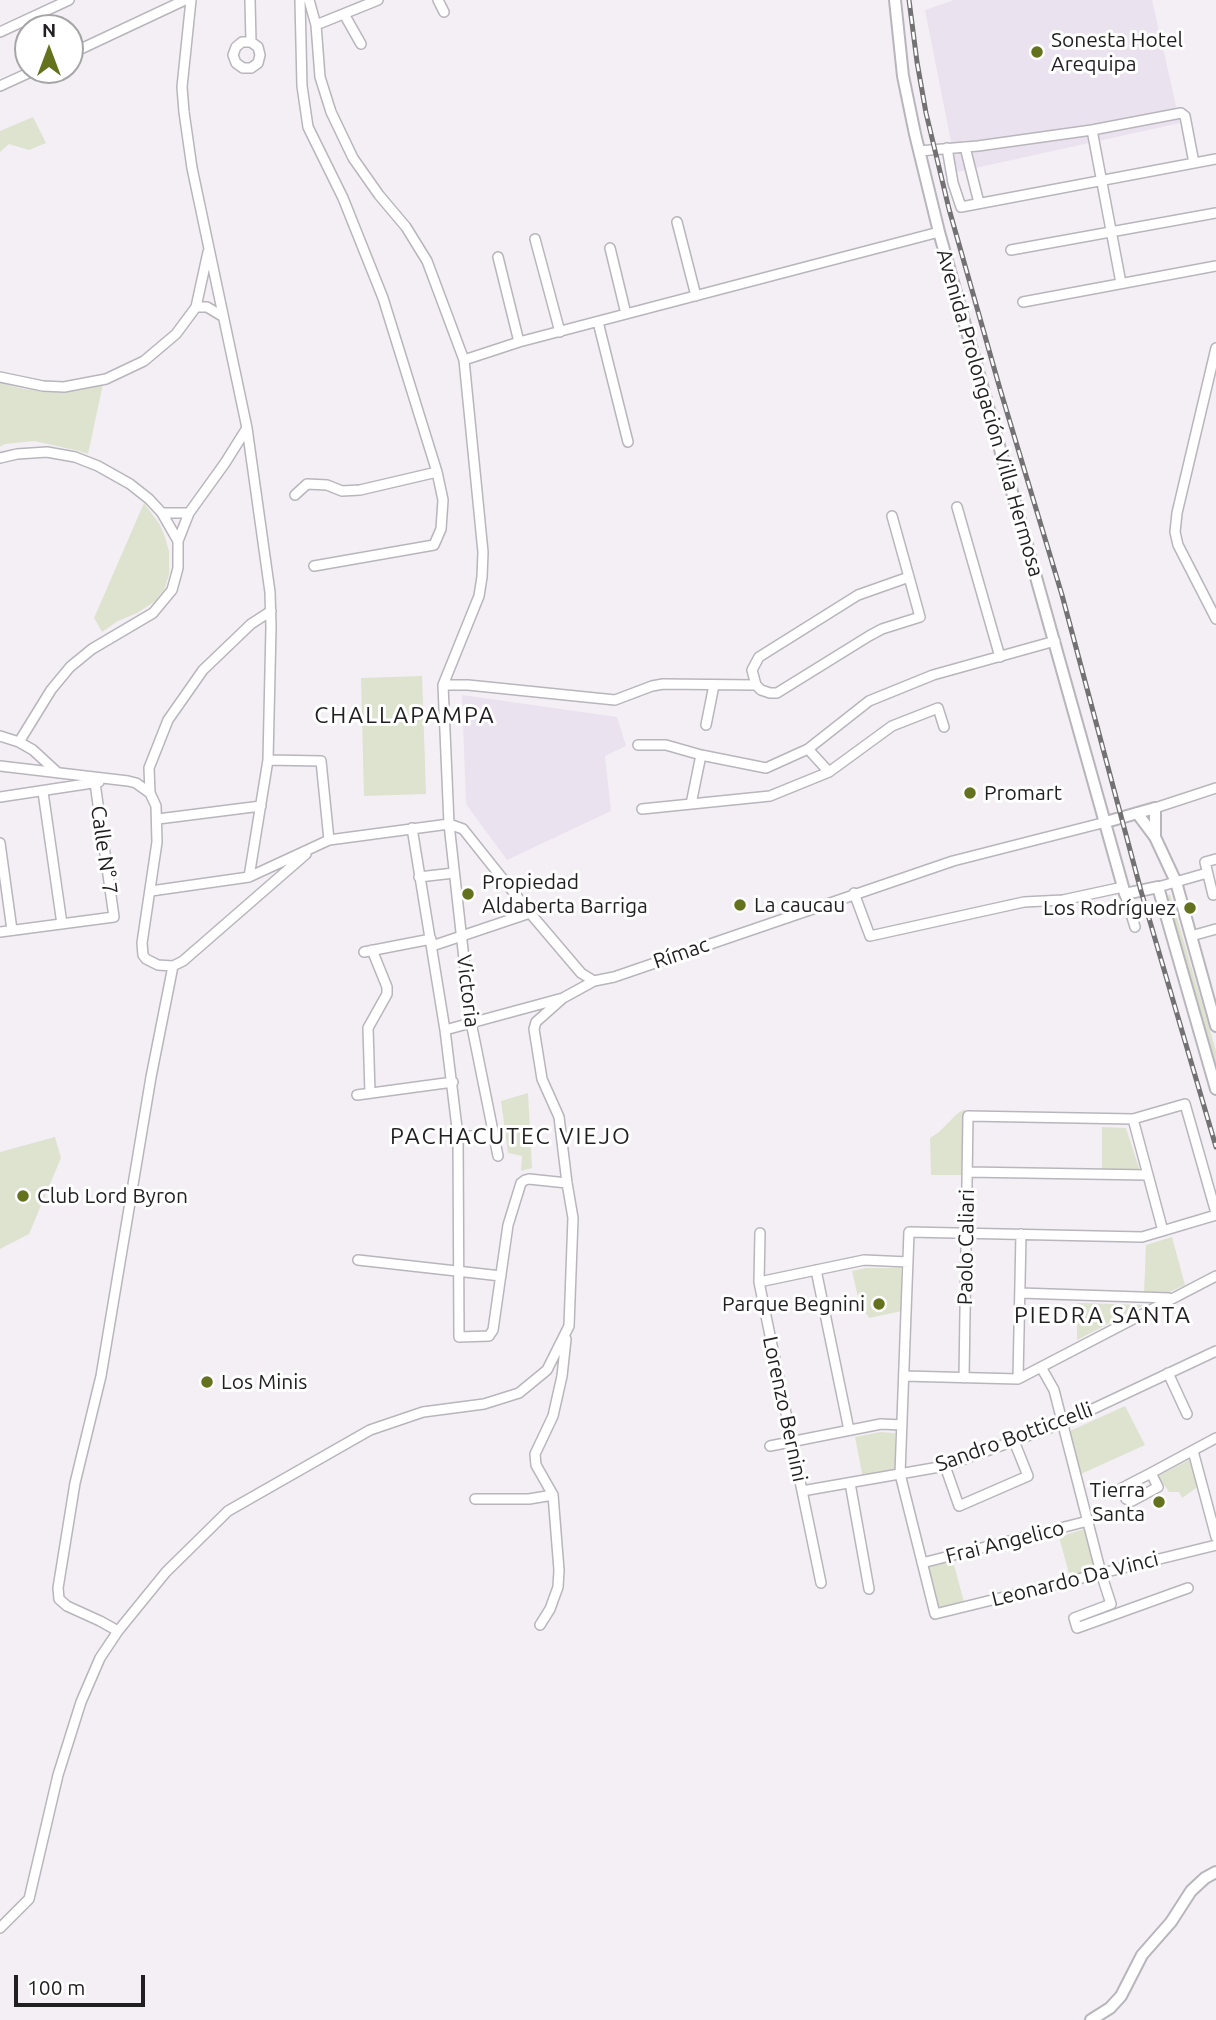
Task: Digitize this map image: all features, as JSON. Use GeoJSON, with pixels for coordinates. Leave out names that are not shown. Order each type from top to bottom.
{"type":"FeatureCollection","features":[{"type":"Feature","properties":{"kind":"main road","name":"Avenida Prolongación Villa Hermosa"},"geometry":{"type":"LineString","coordinates":[[895,0],[903,76],[939,232],[1124,891]]}},
{"type":"Feature","properties":{"kind":"main road"},"geometry":{"type":"LineString","coordinates":[[1106,822],[1155,808],[1156,836]]}},
{"type":"Feature","properties":{"kind":"main road"},"geometry":{"type":"LineString","coordinates":[[1138,813],[1156,836],[1176,882],[1216,1026]]}},
{"type":"Feature","properties":{"kind":"main road"},"geometry":{"type":"LineString","coordinates":[[1124,891],[1158,887],[1216,1089]]}},
{"type":"Feature","properties":{"kind":"main road"},"geometry":{"type":"LineString","coordinates":[[1091,2020],[1110,2008],[1121,1996],[1142,1955],[1171,1922],[1191,1891],[1216,1872]]}},
{"type":"Feature","properties":{"kind":"street"},"geometry":{"type":"LineString","coordinates":[[0,32],[69,0]]}},
{"type":"Feature","properties":{"kind":"street"},"geometry":{"type":"LineString","coordinates":[[84,48],[185,0]]}},
{"type":"Feature","properties":{"kind":"street"},"geometry":{"type":"LineString","coordinates":[[191,0],[182,87],[184,112],[192,168],[247,428],[270,592],[268,760],[249,877]]}},
{"type":"Feature","properties":{"kind":"street"},"geometry":{"type":"LineString","coordinates":[[250,0],[251,42]]}},
{"type":"Feature","properties":{"kind":"street"},"geometry":{"type":"LineString","coordinates":[[300,0],[302,86],[308,127],[343,198],[383,298],[437,472],[443,500],[441,529],[434,545],[314,566]]}},
{"type":"Feature","properties":{"kind":"street"},"geometry":{"type":"LineString","coordinates":[[309,0],[316,25],[320,77],[331,112],[353,158],[406,227],[427,261],[464,360],[483,552],[482,577],[479,596],[443,685],[468,685],[615,700],[663,684],[756,685]]}},
{"type":"Feature","properties":{"kind":"street"},"geometry":{"type":"LineString","coordinates":[[316,25],[378,0]]}},
{"type":"Feature","properties":{"kind":"street"},"geometry":{"type":"LineString","coordinates":[[438,0],[444,12]]}},
{"type":"Feature","properties":{"kind":"street"},"geometry":{"type":"LineString","coordinates":[[171,8],[189,18]]}},
{"type":"Feature","properties":{"kind":"street"},"geometry":{"type":"LineString","coordinates":[[344,14],[361,44]]}},
{"type":"Feature","properties":{"kind":"street"},"geometry":{"type":"LineString","coordinates":[[919,151],[1092,130],[1181,113],[1185,116],[1194,163]]}},
{"type":"Feature","properties":{"kind":"street"},"geometry":{"type":"LineString","coordinates":[[1092,130],[1121,283]]}},
{"type":"Feature","properties":{"kind":"street"},"geometry":{"type":"LineString","coordinates":[[965,147],[979,203]]}},
{"type":"Feature","properties":{"kind":"street"},"geometry":{"type":"LineString","coordinates":[[947,148],[960,207],[1216,159]]}},
{"type":"Feature","properties":{"kind":"street"},"geometry":{"type":"LineString","coordinates":[[1011,250],[1216,213]]}},
{"type":"Feature","properties":{"kind":"street"},"geometry":{"type":"LineString","coordinates":[[677,222],[696,296]]}},
{"type":"Feature","properties":{"kind":"street"},"geometry":{"type":"LineString","coordinates":[[464,360],[519,342],[939,232]]}},
{"type":"Feature","properties":{"kind":"street"},"geometry":{"type":"LineString","coordinates":[[535,240],[560,332]]}},
{"type":"Feature","properties":{"kind":"street"},"geometry":{"type":"LineString","coordinates":[[0,377],[43,386],[64,387],[106,379],[144,361],[176,334],[196,307],[209,245]]}},
{"type":"Feature","properties":{"kind":"street"},"geometry":{"type":"LineString","coordinates":[[610,248],[626,314]]}},
{"type":"Feature","properties":{"kind":"street"},"geometry":{"type":"LineString","coordinates":[[498,257],[519,342]]}},
{"type":"Feature","properties":{"kind":"street"},"geometry":{"type":"LineString","coordinates":[[1023,302],[1216,266]]}},
{"type":"Feature","properties":{"kind":"street"},"geometry":{"type":"LineString","coordinates":[[196,307],[207,307],[222,316]]}},
{"type":"Feature","properties":{"kind":"street"},"geometry":{"type":"LineString","coordinates":[[598,322],[628,442]]}},
{"type":"Feature","properties":{"kind":"street"},"geometry":{"type":"LineString","coordinates":[[1216,348],[1177,513],[1175,532],[1178,545],[1216,619]]}},
{"type":"Feature","properties":{"kind":"street"},"geometry":{"type":"LineString","coordinates":[[19,741],[51,690],[71,667],[92,649],[153,612],[172,590],[178,568],[177,541],[189,513],[247,428]]}},
{"type":"Feature","properties":{"kind":"street"},"geometry":{"type":"LineString","coordinates":[[0,458],[47,452],[75,457],[98,466],[130,484],[149,499],[162,513],[177,541]]}},
{"type":"Feature","properties":{"kind":"street"},"geometry":{"type":"LineString","coordinates":[[295,495],[307,484],[327,485],[342,491],[360,491],[437,472]]}},
{"type":"Feature","properties":{"kind":"street"},"geometry":{"type":"LineString","coordinates":[[957,507],[1000,657]]}},
{"type":"Feature","properties":{"kind":"street"},"geometry":{"type":"LineString","coordinates":[[162,513],[189,513]]}},
{"type":"Feature","properties":{"kind":"street"},"geometry":{"type":"LineString","coordinates":[[892,516],[909,577],[920,617],[882,629],[777,693],[761,690],[756,685],[752,670],[759,657],[858,596],[909,577]]}},
{"type":"Feature","properties":{"kind":"street"},"geometry":{"type":"LineString","coordinates":[[271,611],[251,624],[203,670],[168,720],[149,768],[150,793],[158,819],[151,891],[142,943],[143,955],[158,965],[173,966],[183,961],[315,846]]}},
{"type":"Feature","properties":{"kind":"street"},"geometry":{"type":"LineString","coordinates":[[638,745],[666,745],[766,768],[808,749],[869,701],[933,675],[1055,641]]}},
{"type":"Feature","properties":{"kind":"street","name":"Victoria"},"geometry":{"type":"LineString","coordinates":[[443,685],[449,824],[461,937],[471,1022],[498,1156]]}},
{"type":"Feature","properties":{"kind":"street"},"geometry":{"type":"LineString","coordinates":[[706,726],[714,685]]}},
{"type":"Feature","properties":{"kind":"street"},"geometry":{"type":"LineString","coordinates":[[642,809],[770,796],[829,772],[892,726],[938,708],[944,727]]}},
{"type":"Feature","properties":{"kind":"street"},"geometry":{"type":"LineString","coordinates":[[0,736],[19,741],[58,773]]}},
{"type":"Feature","properties":{"kind":"street"},"geometry":{"type":"LineString","coordinates":[[808,749],[829,772]]}},
{"type":"Feature","properties":{"kind":"street"},"geometry":{"type":"LineString","coordinates":[[691,804],[701,755]]}},
{"type":"Feature","properties":{"kind":"street"},"geometry":{"type":"LineString","coordinates":[[268,760],[321,761],[329,840]]}},
{"type":"Feature","properties":{"kind":"street"},"geometry":{"type":"LineString","coordinates":[[0,766],[118,779],[136,783],[150,793]]}},
{"type":"Feature","properties":{"kind":"street"},"geometry":{"type":"LineString","coordinates":[[0,797],[118,779]]}},
{"type":"Feature","properties":{"kind":"street","name":"Calle N° 7"},"geometry":{"type":"LineString","coordinates":[[62,924],[114,917],[95,783]]}},
{"type":"Feature","properties":{"kind":"street"},"geometry":{"type":"LineString","coordinates":[[1155,808],[1216,788]]}},
{"type":"Feature","properties":{"kind":"street"},"geometry":{"type":"LineString","coordinates":[[0,932],[62,924],[43,792]]}},
{"type":"Feature","properties":{"kind":"street"},"geometry":{"type":"LineString","coordinates":[[158,819],[261,806]]}},
{"type":"Feature","properties":{"kind":"street","name":"Rímac"},"geometry":{"type":"LineString","coordinates":[[563,998],[594,981],[614,977],[854,893],[953,861],[1106,822]]}},
{"type":"Feature","properties":{"kind":"street"},"geometry":{"type":"LineString","coordinates":[[151,891],[249,877],[329,840],[449,824],[463,829],[530,913],[581,972],[594,981]]}},
{"type":"Feature","properties":{"kind":"street"},"geometry":{"type":"LineString","coordinates":[[412,828],[453,1082],[458,1136],[459,1337],[489,1336],[493,1330],[508,1225],[521,1183],[529,1179],[567,1183]]}},
{"type":"Feature","properties":{"kind":"street"},"geometry":{"type":"LineString","coordinates":[[0,843],[12,930]]}},
{"type":"Feature","properties":{"kind":"street"},"geometry":{"type":"LineString","coordinates":[[1216,859],[1205,863],[1213,895],[1216,894]]}},
{"type":"Feature","properties":{"kind":"street"},"geometry":{"type":"LineString","coordinates":[[419,877],[454,873]]}},
{"type":"Feature","properties":{"kind":"street"},"geometry":{"type":"LineString","coordinates":[[1158,887],[1207,873]]}},
{"type":"Feature","properties":{"kind":"street"},"geometry":{"type":"LineString","coordinates":[[854,893],[870,936],[1024,902],[1063,900],[1124,891],[1135,927]]}},
{"type":"Feature","properties":{"kind":"street"},"geometry":{"type":"LineString","coordinates":[[370,1093],[368,1028],[387,994],[387,987],[368,951],[461,937],[530,913]]}},
{"type":"Feature","properties":{"kind":"street"},"geometry":{"type":"LineString","coordinates":[[1191,936],[1216,929]]}},
{"type":"Feature","properties":{"kind":"street"},"geometry":{"type":"LineString","coordinates":[[118,1631],[66,1606],[59,1599],[58,1588],[75,1483],[101,1376],[151,1077],[173,966]]}},
{"type":"Feature","properties":{"kind":"street"},"geometry":{"type":"LineString","coordinates":[[445,1030],[563,998]]}},
{"type":"Feature","properties":{"kind":"street"},"geometry":{"type":"LineString","coordinates":[[0,1928],[29,1899],[58,1775],[81,1702],[100,1658],[118,1631],[166,1572],[228,1511],[370,1430],[423,1412],[484,1404],[519,1392],[547,1370],[569,1326],[573,1218],[559,1117],[542,1079],[534,1029],[536,1021],[563,998]]}},
{"type":"Feature","properties":{"kind":"street"},"geometry":{"type":"LineString","coordinates":[[357,1095],[453,1082]]}},
{"type":"Feature","properties":{"kind":"street"},"geometry":{"type":"LineString","coordinates":[[922,1563],[901,1474],[909,1232],[1142,1237],[1163,1231],[1216,1214],[1185,1104],[1133,1119],[1163,1231]]}},
{"type":"Feature","properties":{"kind":"street","name":"Paolo Caliari"},"geometry":{"type":"LineString","coordinates":[[964,1378],[968,1116],[1133,1119]]}},
{"type":"Feature","properties":{"kind":"street"},"geometry":{"type":"LineString","coordinates":[[458,1136],[494,1136]]}},
{"type":"Feature","properties":{"kind":"street"},"geometry":{"type":"LineString","coordinates":[[967,1172],[1148,1175]]}},
{"type":"Feature","properties":{"kind":"street","name":"Lorenzo Bernini"},"geometry":{"type":"LineString","coordinates":[[760,1233],[759,1282],[821,1583]]}},
{"type":"Feature","properties":{"kind":"street"},"geometry":{"type":"LineString","coordinates":[[1018,1379],[1021,1234]]}},
{"type":"Feature","properties":{"kind":"street"},"geometry":{"type":"LineString","coordinates":[[358,1260],[501,1276]]}},
{"type":"Feature","properties":{"kind":"street"},"geometry":{"type":"LineString","coordinates":[[759,1282],[864,1260],[908,1262]]}},
{"type":"Feature","properties":{"kind":"street"},"geometry":{"type":"LineString","coordinates":[[816,1270],[849,1430]]}},
{"type":"Feature","properties":{"kind":"street"},"geometry":{"type":"LineString","coordinates":[[904,1376],[1018,1379],[1216,1276]]}},
{"type":"Feature","properties":{"kind":"street"},"geometry":{"type":"LineString","coordinates":[[1020,1293],[1171,1298]]}},
{"type":"Feature","properties":{"kind":"street"},"geometry":{"type":"LineString","coordinates":[[540,1625],[550,1609],[558,1587],[559,1570],[553,1495],[536,1465],[535,1454],[553,1416],[562,1376],[567,1330]]}},
{"type":"Feature","properties":{"kind":"street","name":"Sandro Botticcelli"},"geometry":{"type":"LineString","coordinates":[[802,1491],[945,1466],[1063,1423],[1216,1351]]}},
{"type":"Feature","properties":{"kind":"street"},"geometry":{"type":"LineString","coordinates":[[1041,1367],[1054,1390],[1111,1604],[1074,1618],[1077,1628],[1188,1588]]}},
{"type":"Feature","properties":{"kind":"street"},"geometry":{"type":"LineString","coordinates":[[1168,1373],[1187,1414]]}},
{"type":"Feature","properties":{"kind":"street"},"geometry":{"type":"LineString","coordinates":[[770,1446],[881,1424],[902,1425]]}},
{"type":"Feature","properties":{"kind":"street"},"geometry":{"type":"LineString","coordinates":[[1151,1473],[1216,1438]]}},
{"type":"Feature","properties":{"kind":"street"},"geometry":{"type":"LineString","coordinates":[[945,1466],[960,1506],[1028,1476],[1014,1441]]}},
{"type":"Feature","properties":{"kind":"street"},"geometry":{"type":"LineString","coordinates":[[1193,1451],[1216,1537]]}},
{"type":"Feature","properties":{"kind":"street"},"geometry":{"type":"LineString","coordinates":[[850,1483],[869,1589]]}},
{"type":"Feature","properties":{"kind":"street"},"geometry":{"type":"LineString","coordinates":[[475,1499],[529,1499],[553,1495]]}},
{"type":"Feature","properties":{"kind":"street","name":"Frai Angelico"},"geometry":{"type":"LineString","coordinates":[[922,1563],[1088,1521]]}},
{"type":"Feature","properties":{"kind":"street","name":"Leonardo Da Vinci"},"geometry":{"type":"LineString","coordinates":[[922,1563],[935,1614],[1216,1545]]}},
{"type":"Feature","properties":{"kind":"shaded area"},"geometry":{"type":"Polygon","coordinates":[[[954,0],[1152,0],[1180,123],[957,172],[925,10],[954,0]]]}},
{"type":"Feature","properties":{"kind":"shaded area"},"geometry":{"type":"Polygon","coordinates":[[[462,695],[617,717],[626,746],[605,756],[611,811],[507,860],[466,804],[462,695]]]}},
{"type":"Feature","properties":{"kind":"green space"},"geometry":{"type":"Polygon","coordinates":[[[33,117],[46,143],[29,150],[9,144],[0,152],[0,131],[33,117]]]}},
{"type":"Feature","properties":{"kind":"green space"},"geometry":{"type":"Polygon","coordinates":[[[0,383],[50,392],[103,384],[88,454],[34,441],[0,447],[0,383]]]}},
{"type":"Feature","properties":{"kind":"green space"},"geometry":{"type":"Polygon","coordinates":[[[144,503],[160,525],[169,551],[169,574],[165,588],[154,602],[102,632],[94,618],[144,503]]]}},
{"type":"Feature","properties":{"kind":"green space"},"geometry":{"type":"Polygon","coordinates":[[[422,676],[426,794],[364,796],[361,678],[422,676]]]}},
{"type":"Feature","properties":{"kind":"green space"},"geometry":{"type":"Polygon","coordinates":[[[1170,894],[1216,1051],[1216,1065],[1167,896],[1170,894]]]}},
{"type":"Feature","properties":{"kind":"green space"},"geometry":{"type":"Polygon","coordinates":[[[528,1093],[532,1168],[521,1171],[522,1156],[508,1153],[501,1101],[528,1093]]]}},
{"type":"Feature","properties":{"kind":"green space"},"geometry":{"type":"Polygon","coordinates":[[[965,1109],[962,1175],[931,1175],[930,1138],[965,1109]]]}},
{"type":"Feature","properties":{"kind":"green space"},"geometry":{"type":"Polygon","coordinates":[[[1102,1127],[1126,1128],[1140,1171],[1102,1170],[1102,1127]]]}},
{"type":"Feature","properties":{"kind":"green space","name":"Club Lord Byron"},"geometry":{"type":"Polygon","coordinates":[[[55,1137],[61,1158],[29,1234],[0,1249],[0,1152],[55,1137]]]}},
{"type":"Feature","properties":{"kind":"green space"},"geometry":{"type":"Polygon","coordinates":[[[1172,1237],[1185,1285],[1165,1294],[1144,1294],[1146,1245],[1172,1237]]]}},
{"type":"Feature","properties":{"kind":"green space"},"geometry":{"type":"Polygon","coordinates":[[[866,1268],[901,1268],[902,1311],[869,1318],[867,1314],[862,1314],[852,1271],[866,1268]]]}},
{"type":"Feature","properties":{"kind":"green space"},"geometry":{"type":"Polygon","coordinates":[[[1077,1303],[1082,1303],[1144,1305],[1077,1340],[1077,1303]]]}},
{"type":"Feature","properties":{"kind":"green space"},"geometry":{"type":"Polygon","coordinates":[[[1125,1406],[1145,1445],[1081,1474],[1070,1431],[1125,1406]]]}},
{"type":"Feature","properties":{"kind":"green space"},"geometry":{"type":"Polygon","coordinates":[[[880,1432],[895,1433],[895,1472],[863,1478],[855,1437],[880,1432]]]}},
{"type":"Feature","properties":{"kind":"green space"},"geometry":{"type":"Polygon","coordinates":[[[1191,1459],[1199,1486],[1182,1498],[1179,1492],[1169,1492],[1158,1476],[1191,1459]]]}},
{"type":"Feature","properties":{"kind":"green space"},"geometry":{"type":"Polygon","coordinates":[[[1084,1529],[1096,1571],[1070,1577],[1059,1537],[1084,1529]]]}},
{"type":"Feature","properties":{"kind":"green space"},"geometry":{"type":"Polygon","coordinates":[[[953,1561],[964,1602],[937,1609],[927,1567],[953,1561]]]}},
{"type":"Feature","properties":{"kind":"railway"},"geometry":{"type":"LineString","coordinates":[[909,0],[926,113],[949,209],[1062,595],[1141,891],[1216,1147]]}},
{"type":"Feature","properties":{"kind":"place","name":"Sonesta Hotel Arequipa"},"geometry":{"type":"Point","coordinates":[1037,52]}},
{"type":"Feature","properties":{"kind":"place","name":"Promart"},"geometry":{"type":"Point","coordinates":[970,793]}},
{"type":"Feature","properties":{"kind":"place","name":"Propiedad Aldaberta Barriga"},"geometry":{"type":"Point","coordinates":[468,894]}},
{"type":"Feature","properties":{"kind":"place","name":"La caucau"},"geometry":{"type":"Point","coordinates":[740,905]}},
{"type":"Feature","properties":{"kind":"place","name":"Los Rodríguez"},"geometry":{"type":"Point","coordinates":[1190,908]}},
{"type":"Feature","properties":{"kind":"place","name":"Club Lord Byron"},"geometry":{"type":"Point","coordinates":[23,1196]}},
{"type":"Feature","properties":{"kind":"place","name":"Parque Begnini"},"geometry":{"type":"Point","coordinates":[879,1304]}},
{"type":"Feature","properties":{"kind":"place","name":"Los Minis"},"geometry":{"type":"Point","coordinates":[207,1382]}},
{"type":"Feature","properties":{"kind":"place","name":"Tierra Santa"},"geometry":{"type":"Point","coordinates":[1159,1502]}},
{"type":"Feature","properties":{"kind":"district","name":"CHALLAPAMPA"},"geometry":{"type":"Point","coordinates":[405,715]}},
{"type":"Feature","properties":{"kind":"district","name":"PACHACUTEC VIEJO"},"geometry":{"type":"Point","coordinates":[511,1136]}},
{"type":"Feature","properties":{"kind":"district","name":"PIEDRA SANTA"},"geometry":{"type":"Point","coordinates":[1103,1315]}}]}
